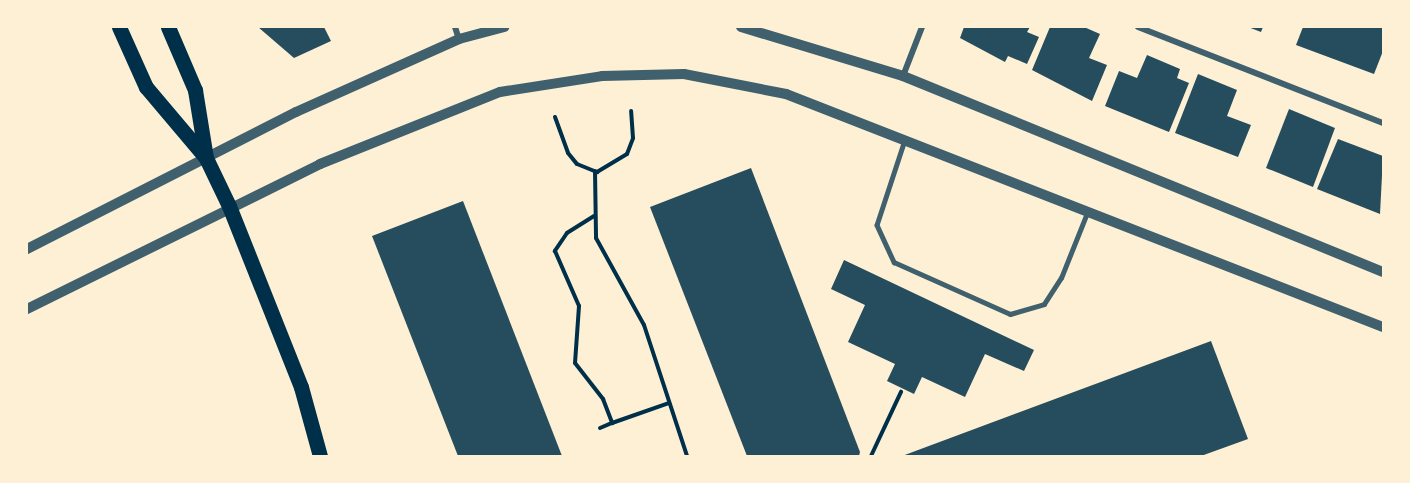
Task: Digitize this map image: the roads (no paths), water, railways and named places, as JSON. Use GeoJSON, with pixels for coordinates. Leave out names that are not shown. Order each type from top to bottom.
{"type":"FeatureCollection","features":[{"type":"Feature","properties":{"kind":"main road"},"geometry":{"type":"LineString","coordinates":[[119,27],[146,87],[206,158],[229,206],[297,376],[320,456]]}},
{"type":"Feature","properties":{"kind":"main road"},"geometry":{"type":"LineString","coordinates":[[168,27],[195,90],[206,158]]}},
{"type":"Feature","properties":{"kind":"street"},"geometry":{"type":"LineString","coordinates":[[455,27],[459,39]]}},
{"type":"Feature","properties":{"kind":"street"},"geometry":{"type":"LineString","coordinates":[[27,249],[206,158],[459,39],[504,27]]}},
{"type":"Feature","properties":{"kind":"street"},"geometry":{"type":"LineString","coordinates":[[741,27],[903,76],[1383,272]]}},
{"type":"Feature","properties":{"kind":"street"},"geometry":{"type":"LineString","coordinates":[[903,76],[922,27]]}},
{"type":"Feature","properties":{"kind":"street"},"geometry":{"type":"LineString","coordinates":[[1138,27],[1383,123]]}},
{"type":"Feature","properties":{"kind":"street"},"geometry":{"type":"LineString","coordinates":[[27,309],[229,206],[500,92],[602,76],[684,74],[786,93],[906,138],[1383,327]]}},
{"type":"Feature","properties":{"kind":"lane"},"geometry":{"type":"LineString","coordinates":[[906,138],[877,225],[894,262],[1011,314],[1044,304],[1061,278],[1088,211]]}}]}
